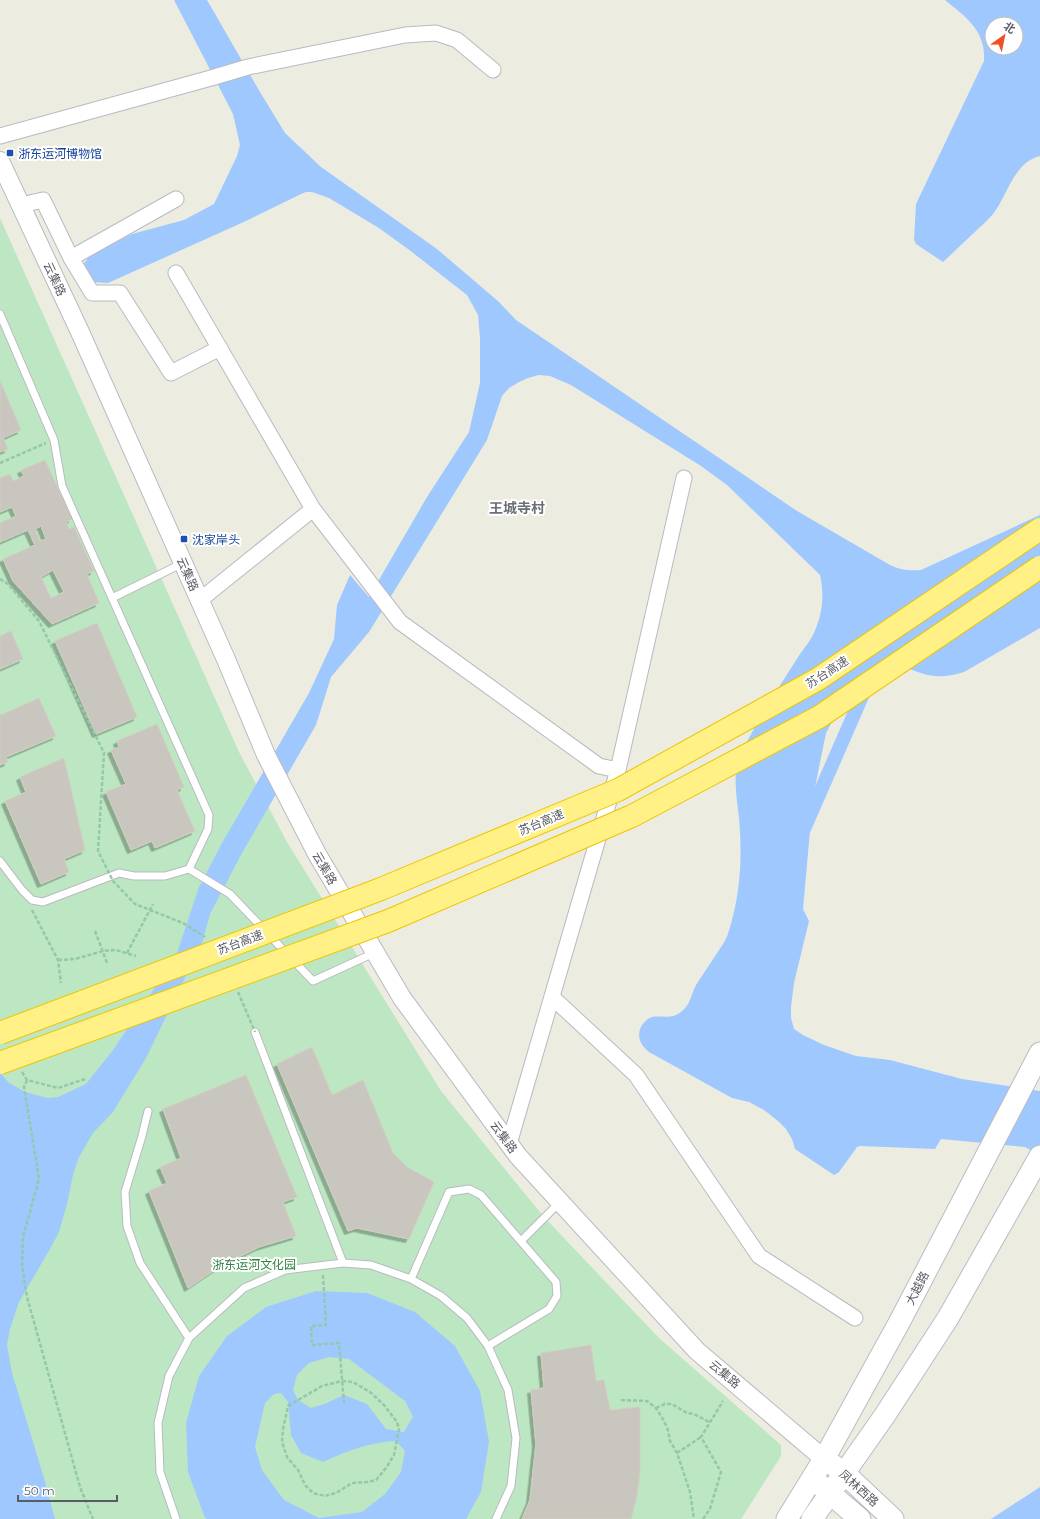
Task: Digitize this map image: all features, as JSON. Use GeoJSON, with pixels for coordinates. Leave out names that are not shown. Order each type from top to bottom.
{"type":"FeatureCollection","features":[{"type":"Feature","properties":{"kind":"highway","name":"苏台高速"},"geometry":{"type":"LineString","coordinates":[[0,1033],[381,888],[618,790],[818,679],[1040,529]]}},
{"type":"Feature","properties":{"kind":"highway"},"geometry":{"type":"LineString","coordinates":[[10,1066],[388,921],[632,816],[819,717],[1040,567]]}},
{"type":"Feature","properties":{"kind":"main road","name":"大越路"},"geometry":{"type":"LineString","coordinates":[[787,1519],[824,1458],[900,1321],[1040,1053]]}},
{"type":"Feature","properties":{"kind":"main road"},"geometry":{"type":"LineString","coordinates":[[812,1519],[885,1415],[948,1318],[1038,1160]]}},
{"type":"Feature","properties":{"kind":"main road","name":"凤林西路"},"geometry":{"type":"LineString","coordinates":[[824,1458],[844,1473],[893,1519]]}},
{"type":"Feature","properties":{"kind":"main road","name":"凤林西路"},"geometry":{"type":"LineString","coordinates":[[812,1479],[830,1492],[860,1519]]}},
{"type":"Feature","properties":{"kind":"street"},"geometry":{"type":"LineString","coordinates":[[0,136],[248,67],[405,35],[436,33],[457,40],[493,70]]}},
{"type":"Feature","properties":{"kind":"street","name":"云集路"},"geometry":{"type":"LineString","coordinates":[[0,161],[64,298],[200,600],[266,755],[317,854],[374,953],[402,998],[518,1156],[560,1202],[697,1351],[824,1458]]}},
{"type":"Feature","properties":{"kind":"street"},"geometry":{"type":"LineString","coordinates":[[71,258],[176,199]]}},
{"type":"Feature","properties":{"kind":"street"},"geometry":{"type":"LineString","coordinates":[[21,205],[43,200],[71,258],[92,294],[120,293],[171,374],[220,348]]}},
{"type":"Feature","properties":{"kind":"street"},"geometry":{"type":"LineString","coordinates":[[176,273],[313,509],[400,622],[599,766],[618,770]]}},
{"type":"Feature","properties":{"kind":"street"},"geometry":{"type":"LineString","coordinates":[[509,1144],[618,770],[684,478]]}},
{"type":"Feature","properties":{"kind":"street"},"geometry":{"type":"LineString","coordinates":[[200,600],[313,509]]}},
{"type":"Feature","properties":{"kind":"street"},"geometry":{"type":"LineString","coordinates":[[552,997],[636,1076],[758,1256],[855,1318]]}},
{"type":"Feature","properties":{"kind":"street"},"geometry":{"type":"LineString","coordinates":[[815,1519],[830,1492]]}},
{"type":"Feature","properties":{"kind":"lane"},"geometry":{"type":"LineString","coordinates":[[0,314],[54,440],[62,486],[209,815],[208,829],[189,869]]}},
{"type":"Feature","properties":{"kind":"lane"},"geometry":{"type":"LineString","coordinates":[[112,598],[183,563]]}},
{"type":"Feature","properties":{"kind":"lane"},"geometry":{"type":"LineString","coordinates":[[0,861],[22,890],[32,900],[43,902],[119,873],[134,876],[165,876],[189,869],[230,894],[312,981],[374,953]]}},
{"type":"Feature","properties":{"kind":"lane"},"geometry":{"type":"LineString","coordinates":[[255,1032],[343,1263]]}},
{"type":"Feature","properties":{"kind":"lane"},"geometry":{"type":"LineString","coordinates":[[148,1111],[126,1192],[126,1226],[140,1264],[189,1338]]}},
{"type":"Feature","properties":{"kind":"lane"},"geometry":{"type":"LineString","coordinates":[[411,1278],[449,1192],[469,1189],[481,1195],[556,1282],[557,1296],[549,1309],[488,1346]]}},
{"type":"Feature","properties":{"kind":"lane"},"geometry":{"type":"LineString","coordinates":[[521,1241],[560,1202]]}},
{"type":"Feature","properties":{"kind":"lane"},"geometry":{"type":"LineString","coordinates":[[176,1519],[160,1472],[158,1423],[170,1376],[189,1338],[244,1288],[285,1270],[343,1263],[371,1265],[411,1278],[441,1296],[467,1318],[488,1346],[508,1390],[516,1438],[511,1486],[496,1519]]}},
{"type":"Feature","properties":{"kind":"path"},"geometry":{"type":"LineString","coordinates":[[0,463],[54,440]]}},
{"type":"Feature","properties":{"kind":"path"},"geometry":{"type":"LineString","coordinates":[[0,579],[8,584],[39,621],[104,753],[98,851],[113,881],[135,904],[183,923],[206,937]]}},
{"type":"Feature","properties":{"kind":"path"},"geometry":{"type":"LineString","coordinates":[[22,890],[58,960],[61,983]]}},
{"type":"Feature","properties":{"kind":"path"},"geometry":{"type":"LineString","coordinates":[[127,952],[153,904]]}},
{"type":"Feature","properties":{"kind":"path"},"geometry":{"type":"LineString","coordinates":[[95,931],[107,963]]}},
{"type":"Feature","properties":{"kind":"path"},"geometry":{"type":"LineString","coordinates":[[58,960],[75,959],[103,951],[116,950],[127,952],[136,956]]}},
{"type":"Feature","properties":{"kind":"path"},"geometry":{"type":"LineString","coordinates":[[235,987],[255,1032]]}},
{"type":"Feature","properties":{"kind":"path"},"geometry":{"type":"LineString","coordinates":[[10,1066],[27,1080],[58,1088],[85,1079]]}},
{"type":"Feature","properties":{"kind":"path"},"geometry":{"type":"LineString","coordinates":[[27,1080],[24,1087],[39,1179],[23,1238],[22,1265],[27,1297],[80,1487],[93,1519]]}},
{"type":"Feature","properties":{"kind":"path"},"geometry":{"type":"LineString","coordinates":[[322,1266],[326,1325],[311,1326],[312,1345],[339,1343],[344,1404]]}},
{"type":"Feature","properties":{"kind":"path"},"geometry":{"type":"LineString","coordinates":[[342,1381],[353,1382],[370,1392],[384,1405],[399,1429],[394,1455],[376,1480],[352,1483],[336,1494],[325,1496],[313,1493],[305,1485],[298,1470],[287,1457],[282,1442],[283,1428],[288,1406],[322,1386],[342,1381]]}},
{"type":"Feature","properties":{"kind":"path"},"geometry":{"type":"LineString","coordinates":[[621,1400],[647,1401],[656,1408],[664,1421],[670,1442],[677,1453],[690,1492],[694,1519]]}},
{"type":"Feature","properties":{"kind":"path"},"geometry":{"type":"LineString","coordinates":[[677,1453],[701,1437],[723,1400]]}},
{"type":"Feature","properties":{"kind":"path"},"geometry":{"type":"LineString","coordinates":[[656,1408],[665,1404],[672,1404],[687,1413],[694,1414],[709,1422]]}},
{"type":"Feature","properties":{"kind":"path"},"geometry":{"type":"LineString","coordinates":[[701,1437],[721,1472],[710,1508],[703,1519]]}},
{"type":"Feature","properties":{"kind":"green space","name":"浙东运河文化园"},"geometry":{"type":"Polygon","coordinates":[[[0,218],[239,752],[287,842],[441,1091],[544,1217],[659,1338],[781,1445],[781,1456],[741,1519],[37,1519],[0,1399],[0,218]]]}},
{"type":"Feature","properties":{"kind":"water"},"geometry":{"type":"Polygon","coordinates":[[[174,0],[207,0],[285,133],[321,167],[437,249],[499,302],[516,320],[797,511],[890,565],[901,569],[913,570],[921,570],[1040,515],[1040,628],[964,672],[946,676],[932,676],[902,666],[841,705],[826,733],[813,797],[803,909],[809,921],[794,983],[791,1018],[794,1029],[803,1035],[824,1045],[856,1056],[890,1060],[962,1079],[1040,1091],[1040,1155],[1025,1147],[941,1139],[935,1149],[860,1146],[857,1147],[839,1172],[834,1175],[795,1149],[792,1139],[786,1129],[764,1110],[749,1102],[732,1098],[649,1052],[642,1044],[639,1031],[648,1019],[652,1017],[676,1015],[686,1007],[696,985],[727,936],[736,904],[741,855],[736,796],[738,761],[762,715],[815,631],[821,609],[822,595],[820,575],[727,485],[701,466],[571,385],[550,376],[539,375],[528,378],[509,388],[502,396],[487,440],[369,632],[331,677],[316,725],[242,853],[210,914],[202,943],[146,1058],[113,1112],[93,1133],[79,1157],[59,1232],[19,1302],[10,1329],[7,1345],[12,1373],[55,1519],[0,1519],[0,1072],[8,1082],[25,1092],[48,1098],[58,1097],[86,1084],[113,1050],[176,956],[199,887],[222,843],[309,693],[334,639],[337,605],[350,575],[369,597],[427,497],[469,432],[480,383],[480,338],[478,315],[467,295],[379,228],[329,198],[312,192],[301,194],[246,221],[108,283],[92,282],[83,265],[90,255],[132,234],[184,220],[214,204],[237,156],[240,145],[233,114],[174,0]]]}},
{"type":"Feature","properties":{"kind":"water"},"geometry":{"type":"Polygon","coordinates":[[[945,0],[1040,0],[1040,156],[1031,159],[1017,172],[993,214],[943,262],[916,244],[914,240],[916,204],[984,61],[984,56],[1024,56],[1024,16],[984,16],[984,51],[982,41],[978,33],[968,19],[945,0]]]}},
{"type":"Feature","properties":{"kind":"water"},"geometry":{"type":"Polygon","coordinates":[[[316,1291],[367,1293],[415,1312],[455,1346],[480,1391],[489,1442],[481,1492],[466,1519],[205,1518],[188,1472],[186,1423],[199,1376],[227,1336],[266,1307],[316,1291]],[[329,1357],[309,1363],[297,1375],[293,1390],[298,1400],[311,1408],[344,1395],[367,1404],[386,1429],[404,1432],[413,1417],[405,1401],[349,1359],[329,1357]],[[281,1393],[274,1394],[265,1403],[255,1447],[262,1470],[284,1500],[319,1518],[362,1512],[385,1494],[401,1472],[405,1451],[396,1441],[377,1443],[359,1448],[323,1462],[301,1453],[291,1435],[288,1402],[281,1393]]]}},
{"type":"Feature","properties":{"kind":"water"},"geometry":{"type":"Polygon","coordinates":[[[1040,1487],[1040,1519],[991,1519],[1040,1487]]]}},
{"type":"Feature","properties":{"kind":"building"},"geometry":{"type":"Polygon","coordinates":[[[0,381],[21,430],[3,438],[8,449],[0,452],[0,381]]]}},
{"type":"Feature","properties":{"kind":"building"},"geometry":{"type":"Polygon","coordinates":[[[45,460],[72,519],[66,522],[69,529],[74,527],[94,571],[87,574],[99,603],[52,624],[13,581],[3,559],[35,545],[28,530],[0,542],[0,523],[16,516],[12,507],[0,512],[0,478],[10,474],[13,481],[24,476],[21,470],[45,460]],[[41,526],[35,529],[40,541],[46,539],[41,526]],[[53,570],[41,577],[51,598],[64,592],[53,570]]]}},
{"type":"Feature","properties":{"kind":"building"},"geometry":{"type":"Polygon","coordinates":[[[97,623],[137,717],[96,734],[55,641],[97,623]]]}},
{"type":"Feature","properties":{"kind":"building"},"geometry":{"type":"Polygon","coordinates":[[[11,631],[23,659],[0,669],[0,636],[11,631]]]}},
{"type":"Feature","properties":{"kind":"building"},"geometry":{"type":"Polygon","coordinates":[[[39,698],[56,736],[6,757],[8,762],[0,765],[0,713],[1,715],[39,698]]]}},
{"type":"Feature","properties":{"kind":"building"},"geometry":{"type":"Polygon","coordinates":[[[157,724],[184,787],[177,790],[195,831],[155,848],[152,841],[131,850],[106,792],[126,784],[111,750],[119,747],[117,741],[157,724]]]}},
{"type":"Feature","properties":{"kind":"building"},"geometry":{"type":"Polygon","coordinates":[[[64,758],[85,850],[64,859],[69,872],[41,884],[5,801],[26,792],[20,777],[64,758]]]}},
{"type":"Feature","properties":{"kind":"building"},"geometry":{"type":"Polygon","coordinates":[[[312,1047],[332,1095],[363,1080],[393,1153],[407,1167],[434,1182],[409,1239],[357,1228],[348,1231],[277,1064],[312,1047]]]}},
{"type":"Feature","properties":{"kind":"building"},"geometry":{"type":"Polygon","coordinates":[[[246,1075],[297,1197],[283,1202],[296,1236],[259,1247],[222,1265],[188,1288],[149,1191],[167,1183],[160,1167],[181,1158],[163,1109],[246,1075]]]}},
{"type":"Feature","properties":{"kind":"building"},"geometry":{"type":"Polygon","coordinates":[[[591,1345],[596,1381],[604,1380],[610,1410],[640,1407],[640,1472],[637,1496],[631,1519],[522,1519],[530,1500],[536,1444],[531,1390],[544,1388],[541,1353],[591,1345]]]}},
{"type":"Feature","properties":{"kind":"waterway"},"geometry":{"type":"LineString","coordinates":[[804,829],[866,687]]}},
{"type":"Feature","properties":{"kind":"place","name":"浙东运河博物馆"},"geometry":{"type":"Point","coordinates":[10,153]}},
{"type":"Feature","properties":{"kind":"place","name":"沈家岸头"},"geometry":{"type":"Point","coordinates":[184,539]}},
{"type":"Feature","properties":{"kind":"district","name":"王城寺村"},"geometry":{"type":"Point","coordinates":[517,508]}}]}
